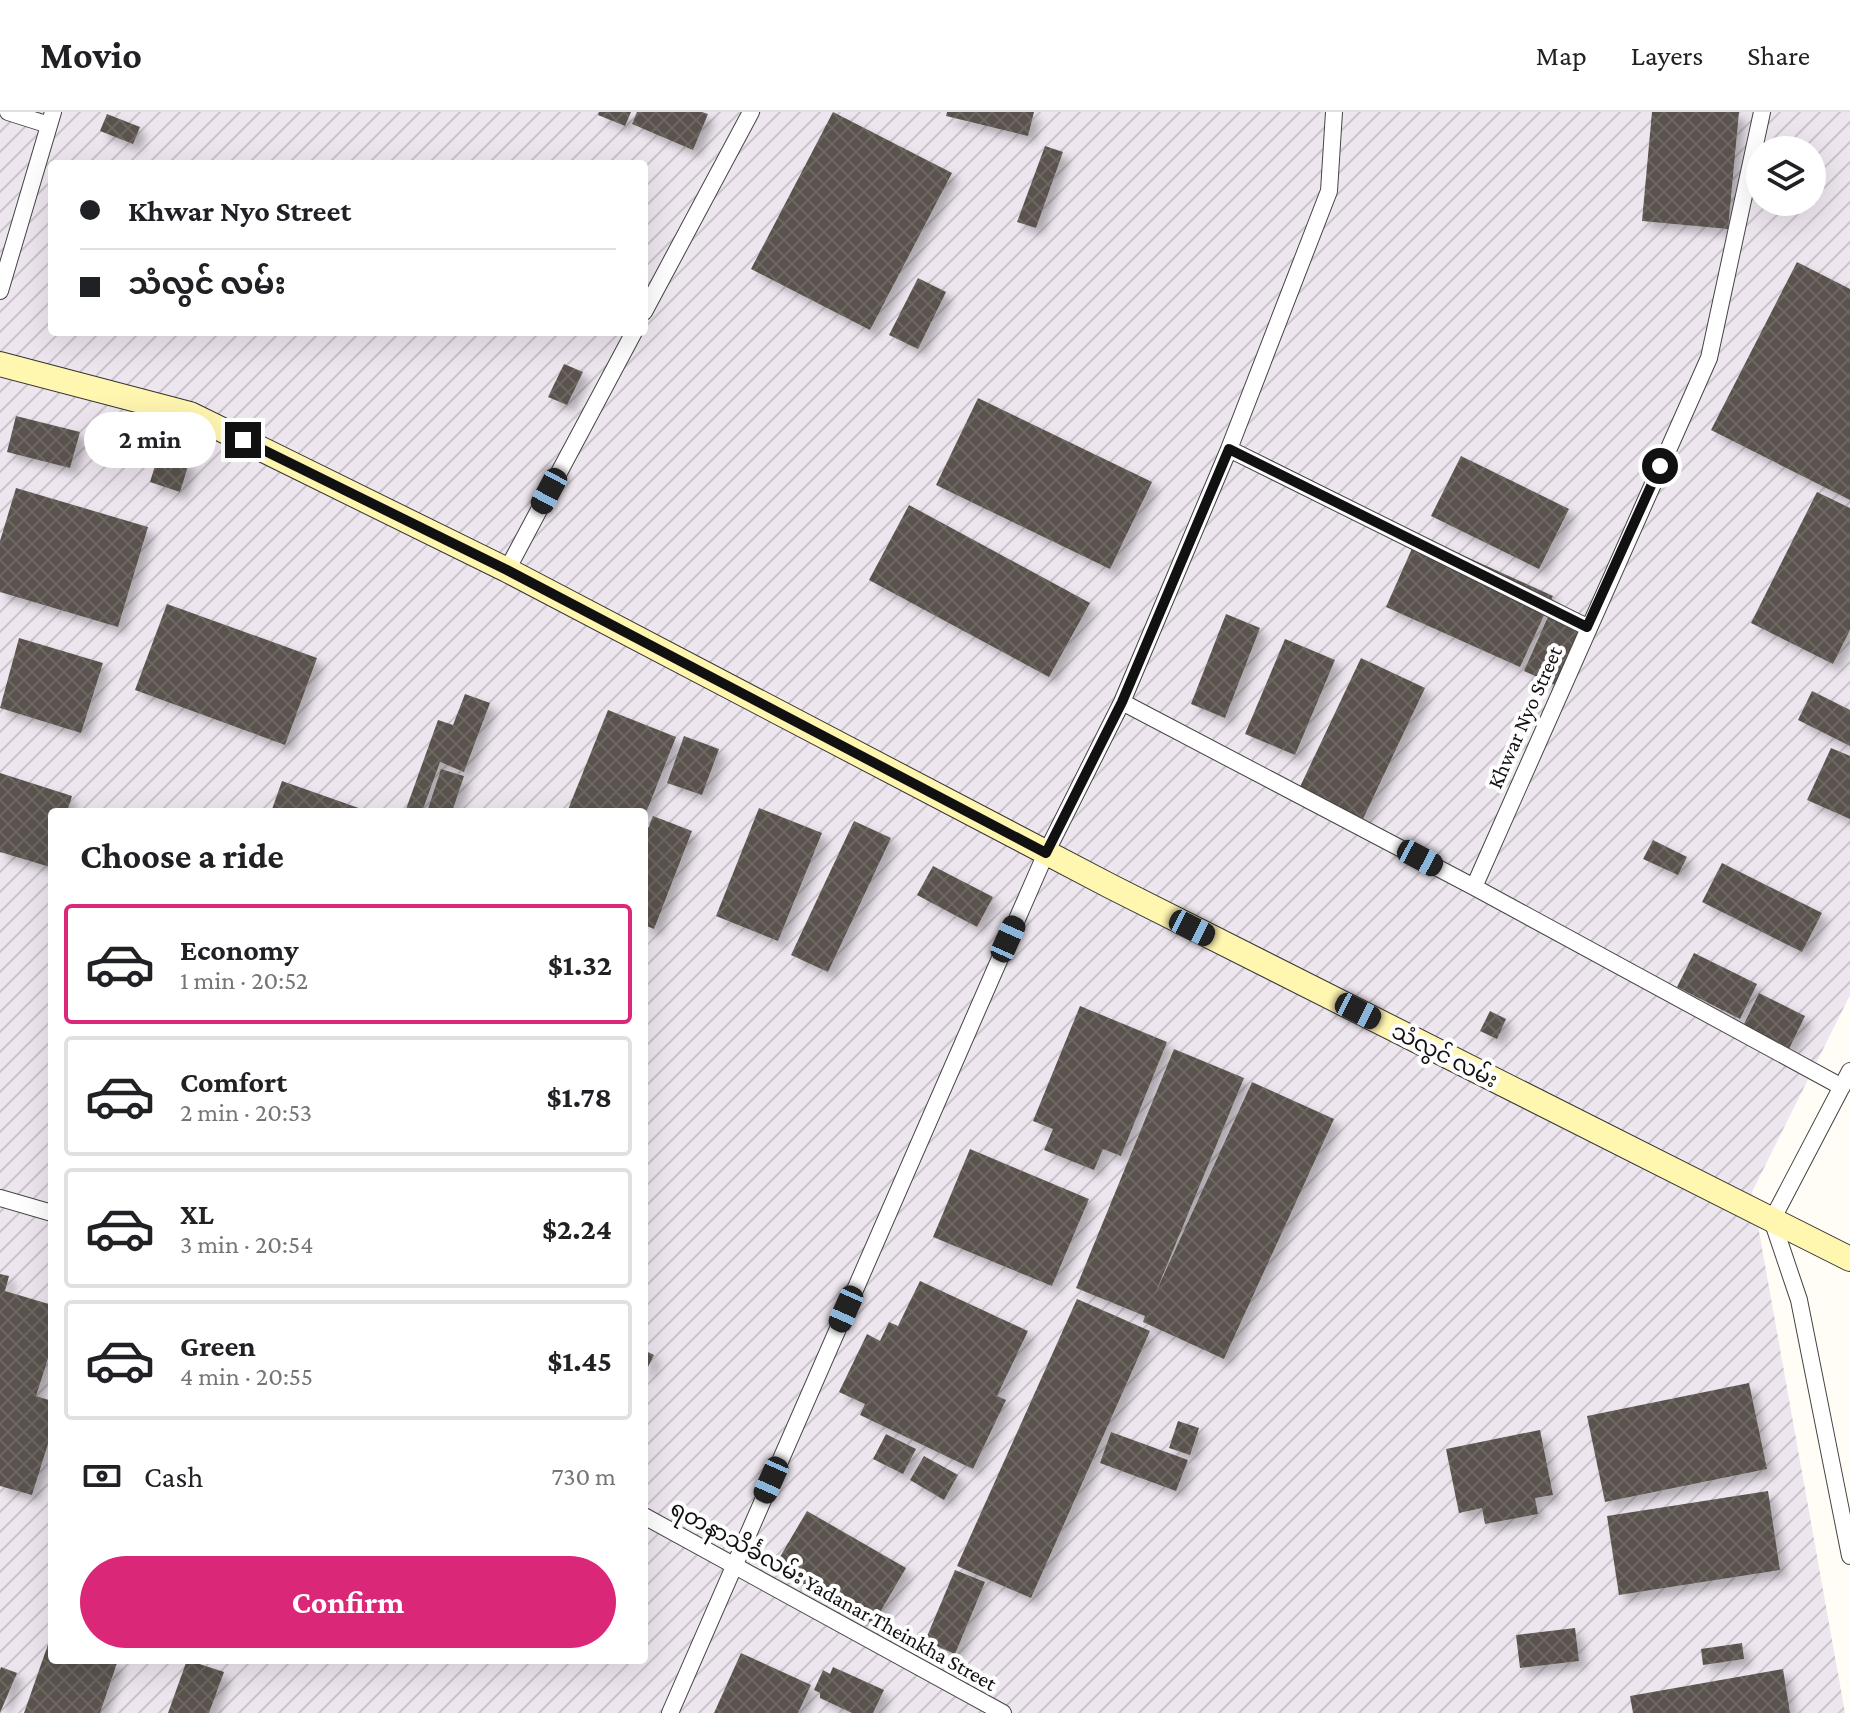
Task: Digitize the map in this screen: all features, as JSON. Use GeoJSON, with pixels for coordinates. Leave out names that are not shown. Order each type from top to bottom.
{"type":"FeatureCollection","features":[{"type":"Feature","properties":{"kind":"street"},"geometry":{"type":"LineString","coordinates":[[0,291],[51,118],[8,112]]}},
{"type":"Feature","properties":{"kind":"street"},"geometry":{"type":"LineString","coordinates":[[648,305],[751,112]]}},
{"type":"Feature","properties":{"kind":"street"},"geometry":{"type":"LineString","coordinates":[[670,1713],[1046,853],[1122,702],[1229,449],[1329,191],[1334,112]]}},
{"type":"Feature","properties":{"kind":"street","name":"Khwar Nyo Street"},"geometry":{"type":"LineString","coordinates":[[1474,887],[1709,358],[1762,112]]}},
{"type":"Feature","properties":{"kind":"street"},"geometry":{"type":"LineString","coordinates":[[507,570],[632,336]]}},
{"type":"Feature","properties":{"kind":"street","name":"သံလွင် လမ်း"},"geometry":{"type":"LineString","coordinates":[[0,364],[190,414],[507,570],[1046,853],[1850,1259]]}},
{"type":"Feature","properties":{"kind":"street"},"geometry":{"type":"LineString","coordinates":[[1229,449],[1587,627]]}},
{"type":"Feature","properties":{"kind":"street"},"geometry":{"type":"LineString","coordinates":[[1122,702],[1474,887],[1842,1087]]}},
{"type":"Feature","properties":{"kind":"street"},"geometry":{"type":"LineString","coordinates":[[1850,1071],[1772,1220],[1799,1300],[1850,1556]]}},
{"type":"Feature","properties":{"kind":"street"},"geometry":{"type":"LineString","coordinates":[[0,1198],[48,1212]]}},
{"type":"Feature","properties":{"kind":"street","name":"ရတနာသိင်္ခလမ်း Yadanar Theinkha Street"},"geometry":{"type":"LineString","coordinates":[[648,1518],[1003,1713]]}},
{"type":"Feature","properties":{"kind":"shaded area"},"geometry":{"type":"Polygon","coordinates":[[[0,112],[1850,112],[1850,995],[1752,1192],[1845,1713],[0,1713],[0,112]]]}},
{"type":"Feature","properties":{"kind":"building"},"geometry":{"type":"Polygon","coordinates":[[[599,112],[631,112],[625,126],[598,115],[599,112]]]}},
{"type":"Feature","properties":{"kind":"building"},"geometry":{"type":"Polygon","coordinates":[[[637,112],[708,114],[693,150],[632,124],[637,112]]]}},
{"type":"Feature","properties":{"kind":"building"},"geometry":{"type":"Polygon","coordinates":[[[833,112],[952,173],[870,330],[751,269],[833,112]]]}},
{"type":"Feature","properties":{"kind":"building"},"geometry":{"type":"Polygon","coordinates":[[[947,112],[1034,112],[1028,136],[946,116],[947,112]]]}},
{"type":"Feature","properties":{"kind":"building"},"geometry":{"type":"Polygon","coordinates":[[[1652,112],[1739,112],[1728,229],[1642,221],[1652,112]]]}},
{"type":"Feature","properties":{"kind":"building"},"geometry":{"type":"Polygon","coordinates":[[[107,114],[140,127],[133,144],[100,131],[107,114]]]}},
{"type":"Feature","properties":{"kind":"building"},"geometry":{"type":"Polygon","coordinates":[[[1045,146],[1063,152],[1036,228],[1017,222],[1045,146]]]}},
{"type":"Feature","properties":{"kind":"building"},"geometry":{"type":"Polygon","coordinates":[[[1797,262],[1850,289],[1850,500],[1711,430],[1797,262]]]}},
{"type":"Feature","properties":{"kind":"building"},"geometry":{"type":"Polygon","coordinates":[[[918,278],[946,292],[918,349],[889,335],[918,278]]]}},
{"type":"Feature","properties":{"kind":"building"},"geometry":{"type":"Polygon","coordinates":[[[564,364],[583,372],[567,405],[548,397],[564,364]]]}},
{"type":"Feature","properties":{"kind":"building"},"geometry":{"type":"Polygon","coordinates":[[[978,398],[1152,482],[1110,569],[936,485],[978,398]]]}},
{"type":"Feature","properties":{"kind":"building"},"geometry":{"type":"Polygon","coordinates":[[[16,416],[80,432],[70,468],[7,452],[16,416]]]}},
{"type":"Feature","properties":{"kind":"building"},"geometry":{"type":"Polygon","coordinates":[[[159,453],[189,463],[180,492],[150,482],[159,453]]]}},
{"type":"Feature","properties":{"kind":"building"},"geometry":{"type":"Polygon","coordinates":[[[1461,456],[1569,509],[1539,569],[1431,516],[1461,456]]]}},
{"type":"Feature","properties":{"kind":"building"},"geometry":{"type":"Polygon","coordinates":[[[16,488],[148,527],[118,627],[0,592],[0,541],[16,488]]]}},
{"type":"Feature","properties":{"kind":"building"},"geometry":{"type":"Polygon","coordinates":[[[1817,492],[1850,508],[1850,630],[1833,664],[1751,623],[1817,492]]]}},
{"type":"Feature","properties":{"kind":"building"},"geometry":{"type":"Polygon","coordinates":[[[909,505],[1090,603],[1049,677],[869,580],[909,505]]]}},
{"type":"Feature","properties":{"kind":"building"},"geometry":{"type":"Polygon","coordinates":[[[1418,535],[1553,596],[1520,667],[1386,607],[1418,535]]]}},
{"type":"Feature","properties":{"kind":"building"},"geometry":{"type":"Polygon","coordinates":[[[167,604],[317,658],[285,745],[135,690],[167,604]]]}},
{"type":"Feature","properties":{"kind":"building"},"geometry":{"type":"Polygon","coordinates":[[[1551,610],[1583,624],[1555,685],[1524,671],[1551,610]]]}},
{"type":"Feature","properties":{"kind":"building"},"geometry":{"type":"Polygon","coordinates":[[[1226,614],[1260,628],[1225,718],[1191,704],[1226,614]]]}},
{"type":"Feature","properties":{"kind":"building"},"geometry":{"type":"Polygon","coordinates":[[[19,638],[103,663],[81,733],[0,708],[19,638]]]}},
{"type":"Feature","properties":{"kind":"building"},"geometry":{"type":"Polygon","coordinates":[[[1285,639],[1335,660],[1295,755],[1245,734],[1285,639]]]}},
{"type":"Feature","properties":{"kind":"building"},"geometry":{"type":"Polygon","coordinates":[[[1361,658],[1425,688],[1362,821],[1298,791],[1361,658]]]}},
{"type":"Feature","properties":{"kind":"building"},"geometry":{"type":"Polygon","coordinates":[[[1812,691],[1850,710],[1850,746],[1798,720],[1812,691]]]}},
{"type":"Feature","properties":{"kind":"building"},"geometry":{"type":"Polygon","coordinates":[[[465,694],[490,703],[464,772],[440,762],[423,808],[406,808],[438,720],[453,725],[465,694]]]}},
{"type":"Feature","properties":{"kind":"building"},"geometry":{"type":"Polygon","coordinates":[[[608,710],[676,737],[648,808],[569,808],[608,710]]]}},
{"type":"Feature","properties":{"kind":"building"},"geometry":{"type":"Polygon","coordinates":[[[684,736],[719,749],[702,795],[667,783],[684,736]]]}},
{"type":"Feature","properties":{"kind":"building"},"geometry":{"type":"Polygon","coordinates":[[[1831,748],[1850,756],[1850,819],[1807,800],[1831,748]]]}},
{"type":"Feature","properties":{"kind":"building"},"geometry":{"type":"Polygon","coordinates":[[[441,769],[464,776],[453,808],[428,808],[441,769]]]}},
{"type":"Feature","properties":{"kind":"building"},"geometry":{"type":"Polygon","coordinates":[[[0,773],[72,796],[68,808],[48,808],[48,866],[0,852],[0,773]]]}},
{"type":"Feature","properties":{"kind":"building"},"geometry":{"type":"Polygon","coordinates":[[[282,781],[359,808],[272,808],[282,781]]]}},
{"type":"Feature","properties":{"kind":"building"},"geometry":{"type":"Polygon","coordinates":[[[759,808],[822,833],[778,941],[716,916],[759,808]]]}},
{"type":"Feature","properties":{"kind":"building"},"geometry":{"type":"Polygon","coordinates":[[[653,816],[692,831],[654,929],[648,927],[648,828],[653,816]]]}},
{"type":"Feature","properties":{"kind":"building"},"geometry":{"type":"Polygon","coordinates":[[[854,821],[891,838],[828,972],[791,955],[854,821]]]}},
{"type":"Feature","properties":{"kind":"building"},"geometry":{"type":"Polygon","coordinates":[[[1653,840],[1687,857],[1678,875],[1643,859],[1653,840]]]}},
{"type":"Feature","properties":{"kind":"building"},"geometry":{"type":"Polygon","coordinates":[[[1722,863],[1822,913],[1802,952],[1702,902],[1722,863]]]}},
{"type":"Feature","properties":{"kind":"building"},"geometry":{"type":"Polygon","coordinates":[[[933,866],[993,897],[977,927],[917,895],[933,866]]]}},
{"type":"Feature","properties":{"kind":"building"},"geometry":{"type":"Polygon","coordinates":[[[1694,953],[1757,984],[1740,1019],[1677,987],[1694,953]]]}},
{"type":"Feature","properties":{"kind":"building"},"geometry":{"type":"Polygon","coordinates":[[[1759,993],[1805,1016],[1789,1049],[1743,1026],[1759,993]]]}},
{"type":"Feature","properties":{"kind":"building"},"geometry":{"type":"Polygon","coordinates":[[[1080,1006],[1167,1042],[1121,1156],[1103,1149],[1094,1170],[1044,1150],[1053,1129],[1033,1121],[1080,1006]]]}},
{"type":"Feature","properties":{"kind":"building"},"geometry":{"type":"Polygon","coordinates":[[[1490,1011],[1506,1019],[1497,1039],[1480,1031],[1490,1011]]]}},
{"type":"Feature","properties":{"kind":"building"},"geometry":{"type":"Polygon","coordinates":[[[1174,1049],[1244,1078],[1155,1294],[1252,1082],[1334,1119],[1224,1359],[1143,1322],[1145,1316],[1076,1288],[1174,1049]]]}},
{"type":"Feature","properties":{"kind":"building"},"geometry":{"type":"Polygon","coordinates":[[[970,1149],[1089,1199],[1052,1286],[933,1237],[970,1149]]]}},
{"type":"Feature","properties":{"kind":"building"},"geometry":{"type":"Polygon","coordinates":[[[0,1274],[9,1276],[5,1291],[48,1304],[48,1358],[36,1396],[48,1400],[48,1444],[32,1495],[0,1486],[0,1274]]]}},
{"type":"Feature","properties":{"kind":"building"},"geometry":{"type":"Polygon","coordinates":[[[920,1281],[1028,1331],[997,1396],[1006,1400],[973,1469],[860,1415],[865,1404],[839,1392],[867,1334],[880,1341],[889,1322],[898,1326],[920,1281]]]}},
{"type":"Feature","properties":{"kind":"building"},"geometry":{"type":"Polygon","coordinates":[[[1077,1299],[1150,1331],[1031,1598],[957,1566],[1077,1299]]]}},
{"type":"Feature","properties":{"kind":"building"},"geometry":{"type":"Polygon","coordinates":[[[648,1352],[654,1355],[648,1367],[648,1352]]]}},
{"type":"Feature","properties":{"kind":"building"},"geometry":{"type":"Polygon","coordinates":[[[1749,1383],[1767,1469],[1605,1502],[1587,1416],[1749,1383]]]}},
{"type":"Feature","properties":{"kind":"building"},"geometry":{"type":"Polygon","coordinates":[[[1178,1421],[1199,1428],[1190,1455],[1169,1448],[1178,1421]]]}},
{"type":"Feature","properties":{"kind":"building"},"geometry":{"type":"Polygon","coordinates":[[[1540,1430],[1553,1495],[1535,1498],[1538,1514],[1485,1524],[1482,1508],[1459,1513],[1446,1449],[1540,1430]]]}},
{"type":"Feature","properties":{"kind":"building"},"geometry":{"type":"Polygon","coordinates":[[[1111,1432],[1188,1460],[1176,1491],[1100,1463],[1111,1432]]]}},
{"type":"Feature","properties":{"kind":"building"},"geometry":{"type":"Polygon","coordinates":[[[886,1434],[916,1449],[903,1474],[873,1459],[886,1434]]]}},
{"type":"Feature","properties":{"kind":"building"},"geometry":{"type":"Polygon","coordinates":[[[924,1456],[958,1475],[944,1500],[910,1480],[924,1456]]]}},
{"type":"Feature","properties":{"kind":"building"},"geometry":{"type":"Polygon","coordinates":[[[1768,1491],[1780,1570],[1619,1595],[1607,1516],[1768,1491]]]}},
{"type":"Feature","properties":{"kind":"building"},"geometry":{"type":"Polygon","coordinates":[[[807,1511],[906,1568],[873,1624],[774,1567],[807,1511]]]}},
{"type":"Feature","properties":{"kind":"building"},"geometry":{"type":"Polygon","coordinates":[[[955,1570],[985,1582],[955,1654],[925,1641],[955,1570]]]}},
{"type":"Feature","properties":{"kind":"building"},"geometry":{"type":"Polygon","coordinates":[[[1575,1628],[1579,1661],[1520,1668],[1516,1635],[1575,1628]]]}},
{"type":"Feature","properties":{"kind":"building"},"geometry":{"type":"Polygon","coordinates":[[[1742,1643],[1744,1659],[1703,1665],[1701,1649],[1742,1643]]]}},
{"type":"Feature","properties":{"kind":"building"},"geometry":{"type":"Polygon","coordinates":[[[48,1644],[48,1664],[117,1664],[100,1713],[24,1713],[48,1644]]]}},
{"type":"Feature","properties":{"kind":"building"},"geometry":{"type":"Polygon","coordinates":[[[741,1653],[811,1685],[798,1713],[714,1713],[741,1653]]]}},
{"type":"Feature","properties":{"kind":"building"},"geometry":{"type":"Polygon","coordinates":[[[186,1664],[199,1664],[224,1672],[209,1713],[168,1713],[186,1664]]]}},
{"type":"Feature","properties":{"kind":"building"},"geometry":{"type":"Polygon","coordinates":[[[1,1667],[17,1673],[0,1713],[0,1670],[1,1667]]]}},
{"type":"Feature","properties":{"kind":"building"},"geometry":{"type":"Polygon","coordinates":[[[833,1667],[884,1690],[873,1713],[852,1713],[820,1698],[820,1693],[814,1690],[823,1670],[830,1674],[833,1667]]]}},
{"type":"Feature","properties":{"kind":"building"},"geometry":{"type":"Polygon","coordinates":[[[1783,1669],[1790,1713],[1633,1713],[1630,1696],[1783,1669]]]}},
{"type":"Feature","properties":{"kind":"route"},"geometry":{"type":"LineString","coordinates":[[243,440],[507,570],[1046,853],[1122,702],[1229,449],[1587,627],[1660,466]]}}]}
